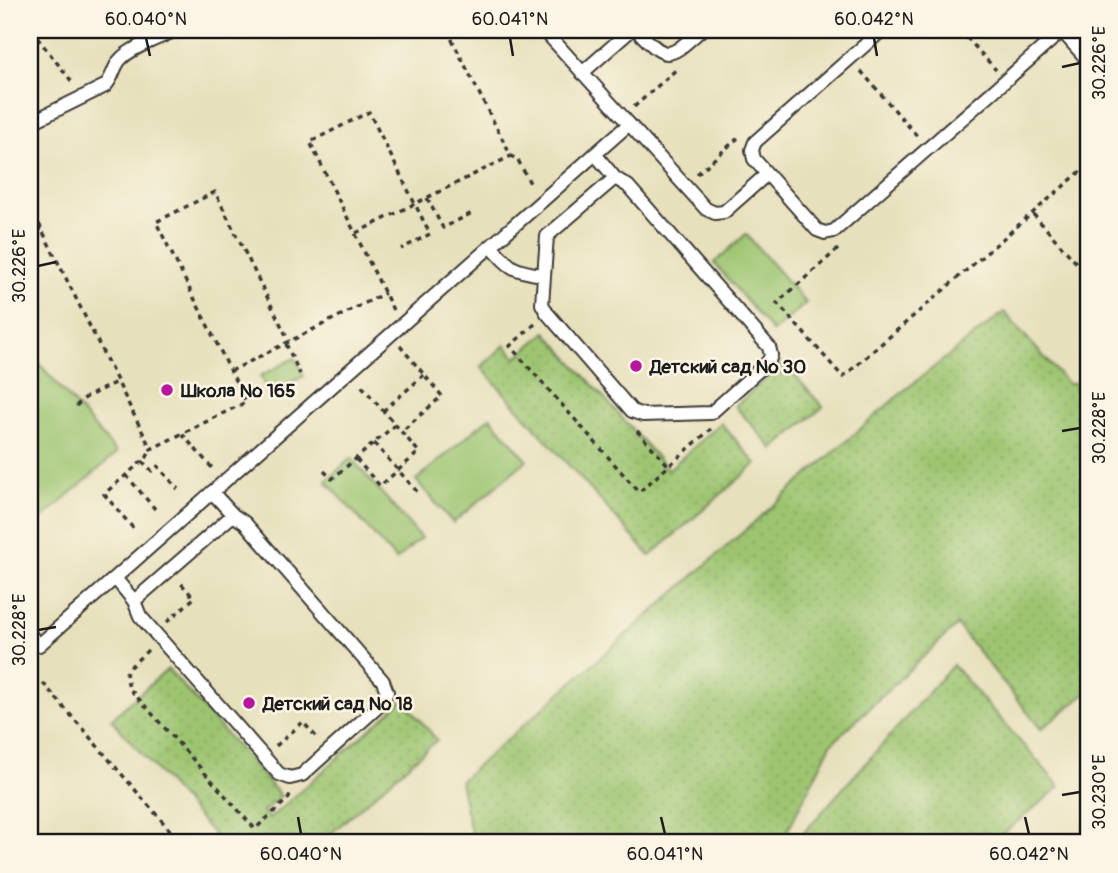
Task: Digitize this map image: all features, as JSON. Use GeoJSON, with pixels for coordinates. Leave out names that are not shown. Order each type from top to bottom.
{"type":"FeatureCollection","features":[{"type":"Feature","properties":{"kind":"lane"},"geometry":{"type":"LineString","coordinates":[[30,123],[105,86],[112,78],[117,63],[124,56],[176,30]]}},
{"type":"Feature","properties":{"kind":"lane"},"geometry":{"type":"LineString","coordinates":[[544,30],[706,209],[715,213],[724,212],[767,174]]}},
{"type":"Feature","properties":{"kind":"lane"},"geometry":{"type":"LineString","coordinates":[[582,73],[631,30]]}},
{"type":"Feature","properties":{"kind":"lane"},"geometry":{"type":"LineString","coordinates":[[637,30],[656,50],[666,54],[676,51],[701,30]]}},
{"type":"Feature","properties":{"kind":"lane"},"geometry":{"type":"LineString","coordinates":[[882,30],[755,142],[752,150],[754,159],[767,174],[817,230],[825,233],[834,232],[1063,31],[1085,57]]}},
{"type":"Feature","properties":{"kind":"lane"},"geometry":{"type":"LineString","coordinates":[[30,635],[39,645],[628,125]]}},
{"type":"Feature","properties":{"kind":"lane"},"geometry":{"type":"LineString","coordinates":[[595,154],[615,177],[628,186],[769,347],[769,361],[716,409],[706,414],[638,414],[632,411],[542,304],[547,236],[615,177]]}},
{"type":"Feature","properties":{"kind":"lane"},"geometry":{"type":"LineString","coordinates":[[491,246],[518,272],[543,275]]}},
{"type":"Feature","properties":{"kind":"lane"},"geometry":{"type":"LineString","coordinates":[[115,578],[134,601],[140,616],[279,774],[290,778],[302,775],[382,703],[387,692],[383,681],[245,523],[233,515],[212,492]]}},
{"type":"Feature","properties":{"kind":"lane"},"geometry":{"type":"LineString","coordinates":[[134,601],[233,515]]}},
{"type":"Feature","properties":{"kind":"path"},"geometry":{"type":"LineString","coordinates":[[31,30],[83,96]]}},
{"type":"Feature","properties":{"kind":"path"},"geometry":{"type":"LineString","coordinates":[[447,30],[511,156],[518,160],[540,203]]}},
{"type":"Feature","properties":{"kind":"path"},"geometry":{"type":"LineString","coordinates":[[960,30],[1006,82]]}},
{"type":"Feature","properties":{"kind":"path"},"geometry":{"type":"LineString","coordinates":[[850,58],[929,149]]}},
{"type":"Feature","properties":{"kind":"path"},"geometry":{"type":"LineString","coordinates":[[401,249],[429,234],[369,112],[310,142],[401,325]]}},
{"type":"Feature","properties":{"kind":"path"},"geometry":{"type":"LineString","coordinates":[[355,234],[511,156]]}},
{"type":"Feature","properties":{"kind":"path"},"geometry":{"type":"LineString","coordinates":[[794,288],[777,303],[843,377],[1088,165]]}},
{"type":"Feature","properties":{"kind":"path"},"geometry":{"type":"LineString","coordinates":[[133,528],[104,494],[142,461],[151,449],[246,402],[156,222],[215,192],[300,374]]}},
{"type":"Feature","properties":{"kind":"path"},"geometry":{"type":"LineString","coordinates":[[428,198],[443,228],[472,214]]}},
{"type":"Feature","properties":{"kind":"path"},"geometry":{"type":"LineString","coordinates":[[30,206],[151,449]]}},
{"type":"Feature","properties":{"kind":"path"},"geometry":{"type":"LineString","coordinates":[[1033,214],[1088,276]]}},
{"type":"Feature","properties":{"kind":"path"},"geometry":{"type":"LineString","coordinates":[[31,233],[41,229]]}},
{"type":"Feature","properties":{"kind":"path"},"geometry":{"type":"LineString","coordinates":[[230,371],[385,293]]}},
{"type":"Feature","properties":{"kind":"path"},"geometry":{"type":"LineString","coordinates":[[547,313],[510,346],[639,492],[711,429],[706,414]]}},
{"type":"Feature","properties":{"kind":"path"},"geometry":{"type":"LineString","coordinates":[[400,346],[442,396],[401,432]]}},
{"type":"Feature","properties":{"kind":"path"},"geometry":{"type":"LineString","coordinates":[[383,411],[425,375]]}},
{"type":"Feature","properties":{"kind":"path"},"geometry":{"type":"LineString","coordinates":[[76,406],[85,398],[118,382]]}},
{"type":"Feature","properties":{"kind":"path"},"geometry":{"type":"LineString","coordinates":[[356,459],[380,486],[419,452],[358,382]]}},
{"type":"Feature","properties":{"kind":"path"},"geometry":{"type":"LineString","coordinates":[[638,414],[633,426],[669,466]]}},
{"type":"Feature","properties":{"kind":"path"},"geometry":{"type":"LineString","coordinates":[[324,471],[332,479],[395,425]]}},
{"type":"Feature","properties":{"kind":"path"},"geometry":{"type":"LineString","coordinates":[[182,434],[224,482]]}},
{"type":"Feature","properties":{"kind":"path"},"geometry":{"type":"LineString","coordinates":[[374,443],[420,495]]}},
{"type":"Feature","properties":{"kind":"path"},"geometry":{"type":"LineString","coordinates":[[142,461],[152,471],[158,466],[178,489]]}},
{"type":"Feature","properties":{"kind":"path"},"geometry":{"type":"LineString","coordinates":[[126,475],[155,509]]}},
{"type":"Feature","properties":{"kind":"path"},"geometry":{"type":"LineString","coordinates":[[170,570],[194,598],[131,666],[126,673],[129,688],[255,828],[289,798],[290,778]]}},
{"type":"Feature","properties":{"kind":"path"},"geometry":{"type":"LineString","coordinates":[[43,683],[181,843]]}},
{"type":"Feature","properties":{"kind":"path"},"geometry":{"type":"LineString","coordinates":[[264,757],[303,722],[329,751]]}},
{"type":"Feature","properties":{"kind":"green space"},"geometry":{"type":"Polygon","coordinates":[[[746,234],[806,303],[773,332],[714,263],[746,234]]]}},
{"type":"Feature","properties":{"kind":"green space"},"geometry":{"type":"Polygon","coordinates":[[[1004,312],[1068,384],[1088,382],[1088,692],[1041,729],[957,625],[831,744],[784,838],[779,843],[473,843],[460,781],[901,393],[1004,312]]]}},
{"type":"Feature","properties":{"kind":"green space"},"geometry":{"type":"Polygon","coordinates":[[[546,332],[668,470],[721,423],[756,464],[650,556],[481,367],[505,345],[516,358],[546,332]]]}},
{"type":"Feature","properties":{"kind":"green space"},"geometry":{"type":"Polygon","coordinates":[[[30,353],[117,453],[30,529],[30,353]]]}},
{"type":"Feature","properties":{"kind":"green space"},"geometry":{"type":"Polygon","coordinates":[[[295,358],[304,376],[269,394],[260,376],[295,358]]]}},
{"type":"Feature","properties":{"kind":"green space"},"geometry":{"type":"Polygon","coordinates":[[[784,363],[823,407],[773,449],[735,406],[784,363]]]}},
{"type":"Feature","properties":{"kind":"green space"},"geometry":{"type":"Polygon","coordinates":[[[490,417],[527,460],[453,523],[416,480],[490,417]]]}},
{"type":"Feature","properties":{"kind":"green space"},"geometry":{"type":"Polygon","coordinates":[[[351,458],[421,538],[396,560],[326,481],[351,458]]]}},
{"type":"Feature","properties":{"kind":"green space"},"geometry":{"type":"Polygon","coordinates":[[[953,665],[1060,787],[991,843],[798,843],[798,839],[953,665]]]}},
{"type":"Feature","properties":{"kind":"green space"},"geometry":{"type":"Polygon","coordinates":[[[168,669],[281,796],[263,812],[269,819],[403,700],[437,740],[320,843],[221,843],[111,719],[168,669]]]}},
{"type":"Feature","properties":{"kind":"place","name":"Детский сад № 30"},"geometry":{"type":"Point","coordinates":[636,366]}},
{"type":"Feature","properties":{"kind":"place","name":"Школа № 165"},"geometry":{"type":"Point","coordinates":[167,390]}},
{"type":"Feature","properties":{"kind":"place","name":"Детский сад № 18"},"geometry":{"type":"Point","coordinates":[249,703]}}]}
